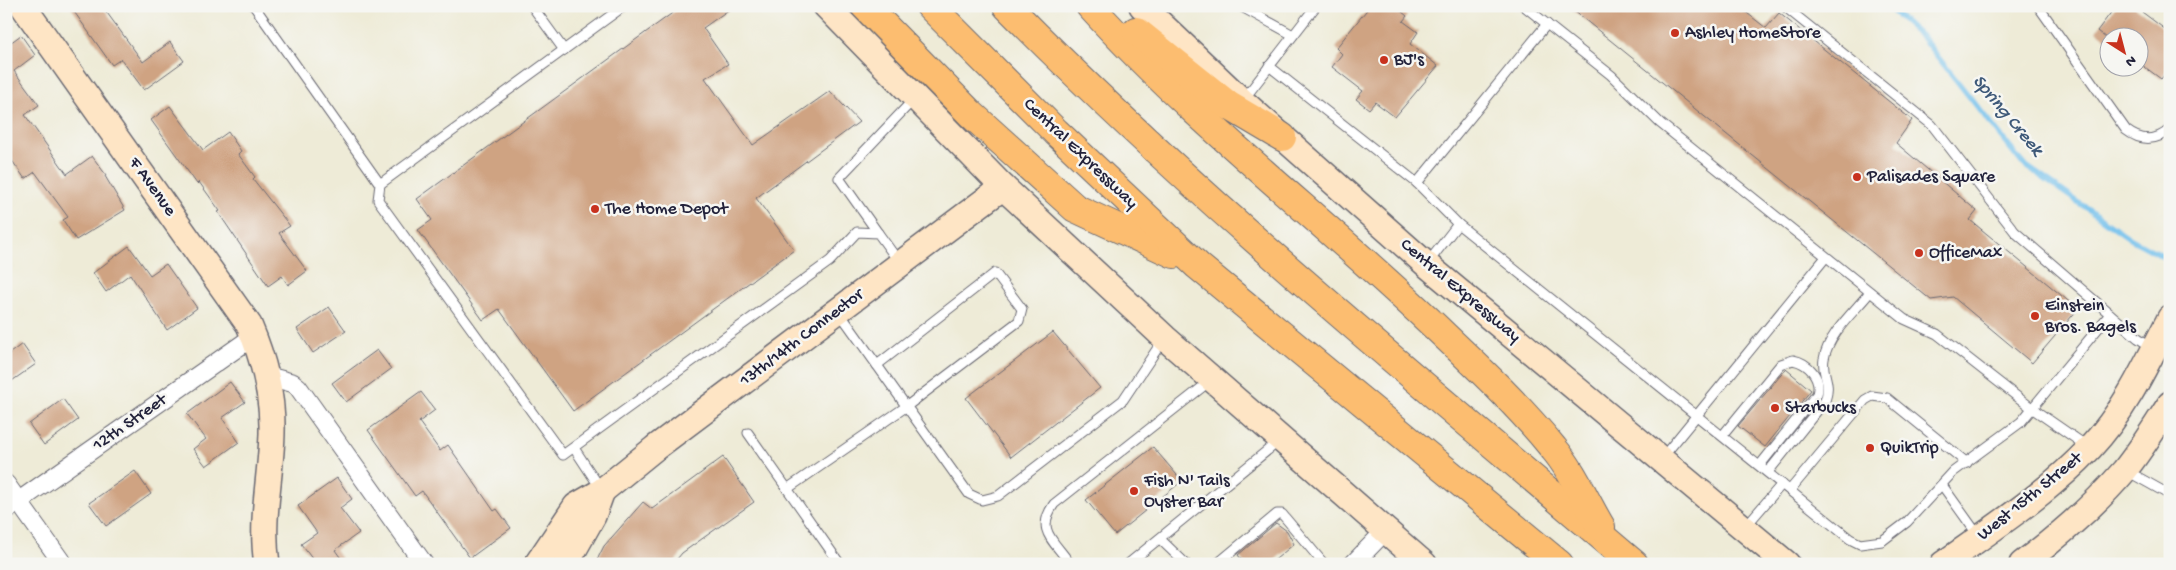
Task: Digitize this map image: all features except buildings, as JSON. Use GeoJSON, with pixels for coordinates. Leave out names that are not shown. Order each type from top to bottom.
{"type":"FeatureCollection","features":[{"type":"Feature","properties":{"kind":"highway"},"geometry":{"type":"LineString","coordinates":[[864,6],[970,113],[1075,208],[1198,266]]}},
{"type":"Feature","properties":{"kind":"highway","name":"Central Expressway"},"geometry":{"type":"LineString","coordinates":[[930,6],[1056,132],[1198,266],[1558,564]]}},
{"type":"Feature","properties":{"kind":"highway"},"geometry":{"type":"LineString","coordinates":[[1007,6],[1124,121],[1234,222],[1634,564]]}},
{"type":"Feature","properties":{"kind":"highway"},"geometry":{"type":"LineString","coordinates":[[1090,6],[1173,90],[1238,151],[1412,304],[1499,387],[1556,450],[1612,545]]}},
{"type":"Feature","properties":{"kind":"highway"},"geometry":{"type":"LineString","coordinates":[[1107,6],[1228,105],[1282,137]]}},
{"type":"Feature","properties":{"kind":"main road","name":"F Avenue"},"geometry":{"type":"LineString","coordinates":[[23,6],[235,302],[254,336],[267,376],[272,433],[264,517],[267,564]]}},
{"type":"Feature","properties":{"kind":"main road"},"geometry":{"type":"LineString","coordinates":[[826,6],[1003,187],[1165,338],[1424,564]]}},
{"type":"Feature","properties":{"kind":"main road","name":"Central Expressway"},"geometry":{"type":"LineString","coordinates":[[1142,6],[1242,101],[1427,264],[1787,564]]}},
{"type":"Feature","properties":{"kind":"main road","name":"13th/14th Connector"},"geometry":{"type":"LineString","coordinates":[[538,564],[576,506],[602,490],[1003,187]]}},
{"type":"Feature","properties":{"kind":"main road","name":"West 15th Street"},"geometry":{"type":"LineString","coordinates":[[1943,564],[2057,479],[2090,448],[2114,418],[2162,333]]}},
{"type":"Feature","properties":{"kind":"main road"},"geometry":{"type":"LineString","coordinates":[[2022,564],[2093,505],[2124,470],[2170,404]]}},
{"type":"Feature","properties":{"kind":"main road"},"geometry":{"type":"LineString","coordinates":[[2090,448],[2124,470]]}},
{"type":"Feature","properties":{"kind":"main road"},"geometry":{"type":"LineString","coordinates":[[566,564],[593,516],[602,490]]}},
{"type":"Feature","properties":{"kind":"main road"},"geometry":{"type":"LineString","coordinates":[[1752,534],[1767,564]]}},
{"type":"Feature","properties":{"kind":"street","name":"12th Street"},"geometry":{"type":"LineString","coordinates":[[12,506],[254,336]]}},
{"type":"Feature","properties":{"kind":"street"},"geometry":{"type":"LineString","coordinates":[[267,376],[293,383],[298,387],[424,564]]}},
{"type":"Feature","properties":{"kind":"street"},"geometry":{"type":"LineString","coordinates":[[6,484],[12,506],[63,564]]}},
{"type":"Feature","properties":{"kind":"street"},"geometry":{"type":"LineString","coordinates":[[1353,564],[1385,531]]}},
{"type":"Feature","properties":{"kind":"lane"},"geometry":{"type":"LineString","coordinates":[[254,6],[380,184],[378,200],[563,455],[830,261],[857,232],[878,233]]}},
{"type":"Feature","properties":{"kind":"lane"},"geometry":{"type":"LineString","coordinates":[[532,6],[564,50]]}},
{"type":"Feature","properties":{"kind":"lane"},"geometry":{"type":"LineString","coordinates":[[380,184],[624,6]]}},
{"type":"Feature","properties":{"kind":"lane"},"geometry":{"type":"LineString","coordinates":[[1240,6],[1293,35]]}},
{"type":"Feature","properties":{"kind":"lane"},"geometry":{"type":"LineString","coordinates":[[1242,101],[1316,6]]}},
{"type":"Feature","properties":{"kind":"lane"},"geometry":{"type":"LineString","coordinates":[[1524,6],[1611,75],[1660,122],[1904,320],[1937,334],[2034,409],[2090,448]]}},
{"type":"Feature","properties":{"kind":"lane"},"geometry":{"type":"LineString","coordinates":[[1784,6],[1932,125],[2016,232],[2110,314],[2162,333]]}},
{"type":"Feature","properties":{"kind":"lane"},"geometry":{"type":"LineString","coordinates":[[2038,6],[2126,130],[2132,135],[2150,139],[2158,137],[2170,129]]}},
{"type":"Feature","properties":{"kind":"lane"},"geometry":{"type":"LineString","coordinates":[[1417,183],[1547,24]]}},
{"type":"Feature","properties":{"kind":"lane"},"geometry":{"type":"LineString","coordinates":[[1269,66],[1417,183],[1458,224],[1850,539],[1860,544],[1871,544],[1882,540],[1896,531],[1967,463],[2021,422],[2034,409],[2110,314]]}},
{"type":"Feature","properties":{"kind":"lane"},"geometry":{"type":"LineString","coordinates":[[901,264],[839,178],[915,98]]}},
{"type":"Feature","properties":{"kind":"lane"},"geometry":{"type":"LineString","coordinates":[[1427,264],[1458,224]]}},
{"type":"Feature","properties":{"kind":"lane"},"geometry":{"type":"LineString","coordinates":[[1662,458],[1826,256]]}},
{"type":"Feature","properties":{"kind":"lane"},"geometry":{"type":"LineString","coordinates":[[787,489],[907,406],[1019,322],[1022,309],[995,273],[877,365]]}},
{"type":"Feature","properties":{"kind":"lane"},"geometry":{"type":"LineString","coordinates":[[1768,472],[1826,401],[1829,386],[1824,359],[1834,337],[1870,292]]}},
{"type":"Feature","properties":{"kind":"lane"},"geometry":{"type":"LineString","coordinates":[[839,311],[969,494],[982,500],[998,496],[1123,400],[1165,338]]}},
{"type":"Feature","properties":{"kind":"lane"},"geometry":{"type":"LineString","coordinates":[[1722,435],[1781,364],[1793,360],[1808,367],[1818,382],[1817,394],[1760,466]]}},
{"type":"Feature","properties":{"kind":"lane"},"geometry":{"type":"LineString","coordinates":[[1070,564],[1045,528],[1046,516],[1054,504],[1212,379]]}},
{"type":"Feature","properties":{"kind":"lane"},"geometry":{"type":"LineString","coordinates":[[1790,490],[1865,400],[1872,396],[1887,398],[1967,463]]}},
{"type":"Feature","properties":{"kind":"lane"},"geometry":{"type":"LineString","coordinates":[[748,433],[840,564]]}},
{"type":"Feature","properties":{"kind":"lane"},"geometry":{"type":"LineString","coordinates":[[1128,564],[1282,439]]}},
{"type":"Feature","properties":{"kind":"lane"},"geometry":{"type":"LineString","coordinates":[[574,448],[602,490]]}},
{"type":"Feature","properties":{"kind":"lane"},"geometry":{"type":"LineString","coordinates":[[2124,470],[2170,495]]}},
{"type":"Feature","properties":{"kind":"lane"},"geometry":{"type":"LineString","coordinates":[[1752,534],[1782,484]]}},
{"type":"Feature","properties":{"kind":"lane"},"geometry":{"type":"LineString","coordinates":[[1942,485],[1980,538]]}},
{"type":"Feature","properties":{"kind":"lane"},"geometry":{"type":"LineString","coordinates":[[1217,564],[1277,514],[1285,516],[1324,564]]}},
{"type":"Feature","properties":{"kind":"lane"},"geometry":{"type":"LineString","coordinates":[[1160,539],[1186,564]]}},
{"type":"Feature","properties":{"kind":"waterway","name":"Spring Creek"},"geometry":{"type":"LineString","coordinates":[[1887,6],[1922,37],[2022,163],[2131,239],[2170,260]]}},
{"type":"Feature","properties":{"kind":"place","name":"Ashley HomeStore"},"geometry":{"type":"Point","coordinates":[1675,33]}},
{"type":"Feature","properties":{"kind":"place","name":"BJ's"},"geometry":{"type":"Point","coordinates":[1384,60]}},
{"type":"Feature","properties":{"kind":"place","name":"Palisades Square"},"geometry":{"type":"Point","coordinates":[1857,177]}},
{"type":"Feature","properties":{"kind":"place","name":"The Home Depot"},"geometry":{"type":"Point","coordinates":[595,209]}},
{"type":"Feature","properties":{"kind":"place","name":"OfficeMax"},"geometry":{"type":"Point","coordinates":[1919,253]}},
{"type":"Feature","properties":{"kind":"place","name":"Einstein Bros. Bagels"},"geometry":{"type":"Point","coordinates":[2035,316]}},
{"type":"Feature","properties":{"kind":"place","name":"Starbucks"},"geometry":{"type":"Point","coordinates":[1775,408]}},
{"type":"Feature","properties":{"kind":"place","name":"QuikTrip"},"geometry":{"type":"Point","coordinates":[1870,448]}},
{"type":"Feature","properties":{"kind":"place","name":"Fish N' Tails Oyster Bar"},"geometry":{"type":"Point","coordinates":[1134,491]}}]}
